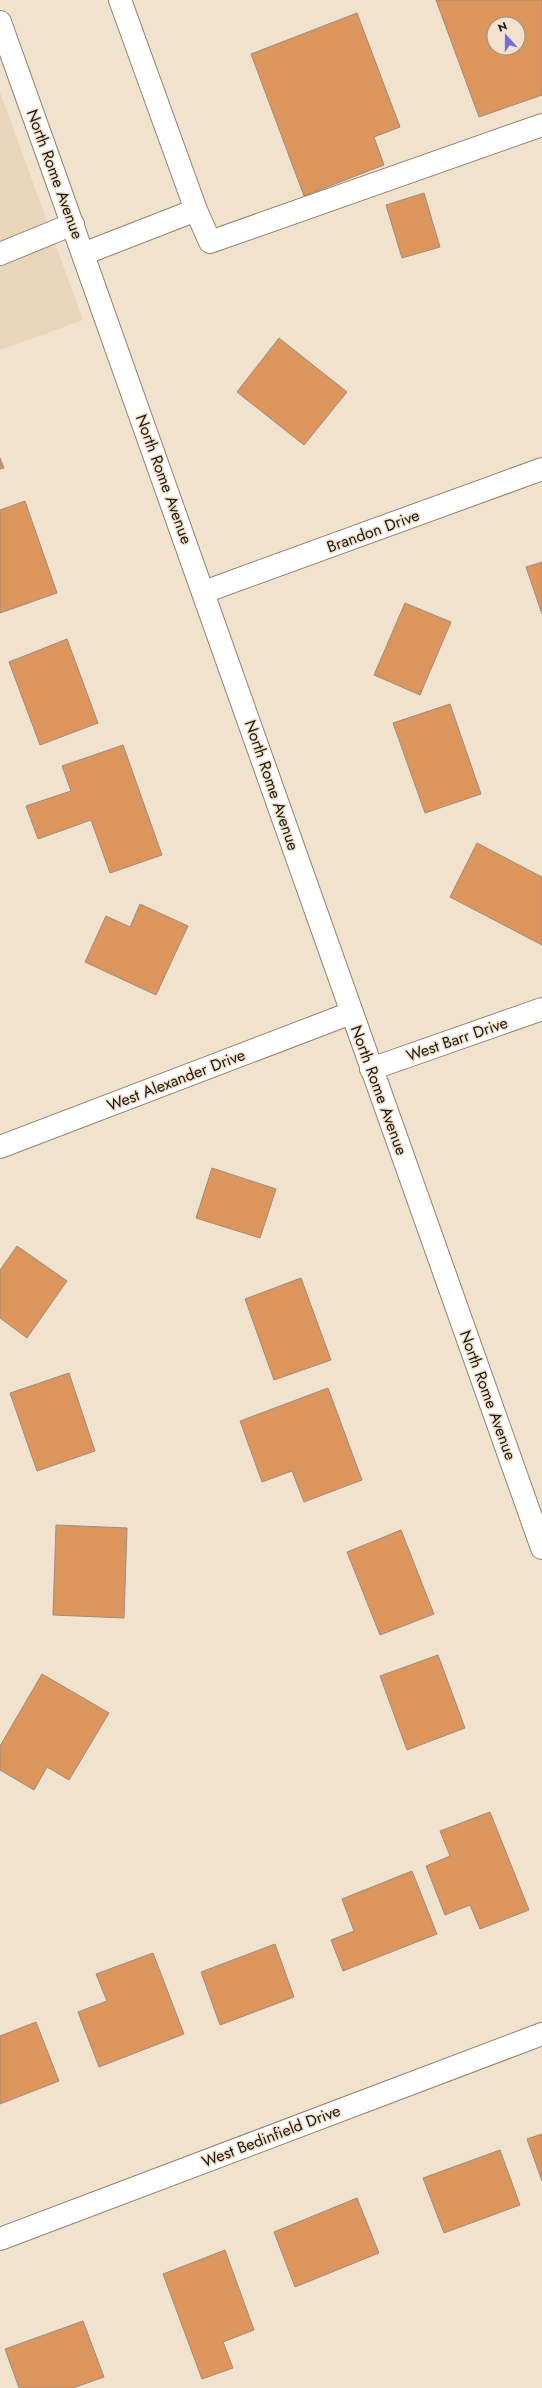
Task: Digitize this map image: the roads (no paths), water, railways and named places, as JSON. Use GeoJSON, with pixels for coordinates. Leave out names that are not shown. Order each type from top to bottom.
{"type":"FeatureCollection","features":[{"type":"Feature","properties":{"kind":"street"},"geometry":{"type":"LineString","coordinates":[[120,0],[196,210],[210,242],[542,125]]}},
{"type":"Feature","properties":{"kind":"street","name":"North Rome Avenue"},"geometry":{"type":"LineString","coordinates":[[0,22],[204,592],[351,1013],[542,1548]]}},
{"type":"Feature","properties":{"kind":"street"},"geometry":{"type":"LineString","coordinates":[[83,254],[196,210]]}},
{"type":"Feature","properties":{"kind":"street"},"geometry":{"type":"LineString","coordinates":[[0,254],[73,224]]}},
{"type":"Feature","properties":{"kind":"street","name":"Brandon Drive"},"geometry":{"type":"LineString","coordinates":[[204,592],[542,469]]}},
{"type":"Feature","properties":{"kind":"street","name":"West Barr Drive"},"geometry":{"type":"LineString","coordinates":[[371,1069],[542,1009]]}},
{"type":"Feature","properties":{"kind":"street","name":"West Alexander Drive"},"geometry":{"type":"LineString","coordinates":[[0,1147],[351,1013]]}},
{"type":"Feature","properties":{"kind":"street","name":"West Bedinfield Drive"},"geometry":{"type":"LineString","coordinates":[[0,2239],[542,2034]]}}]}
